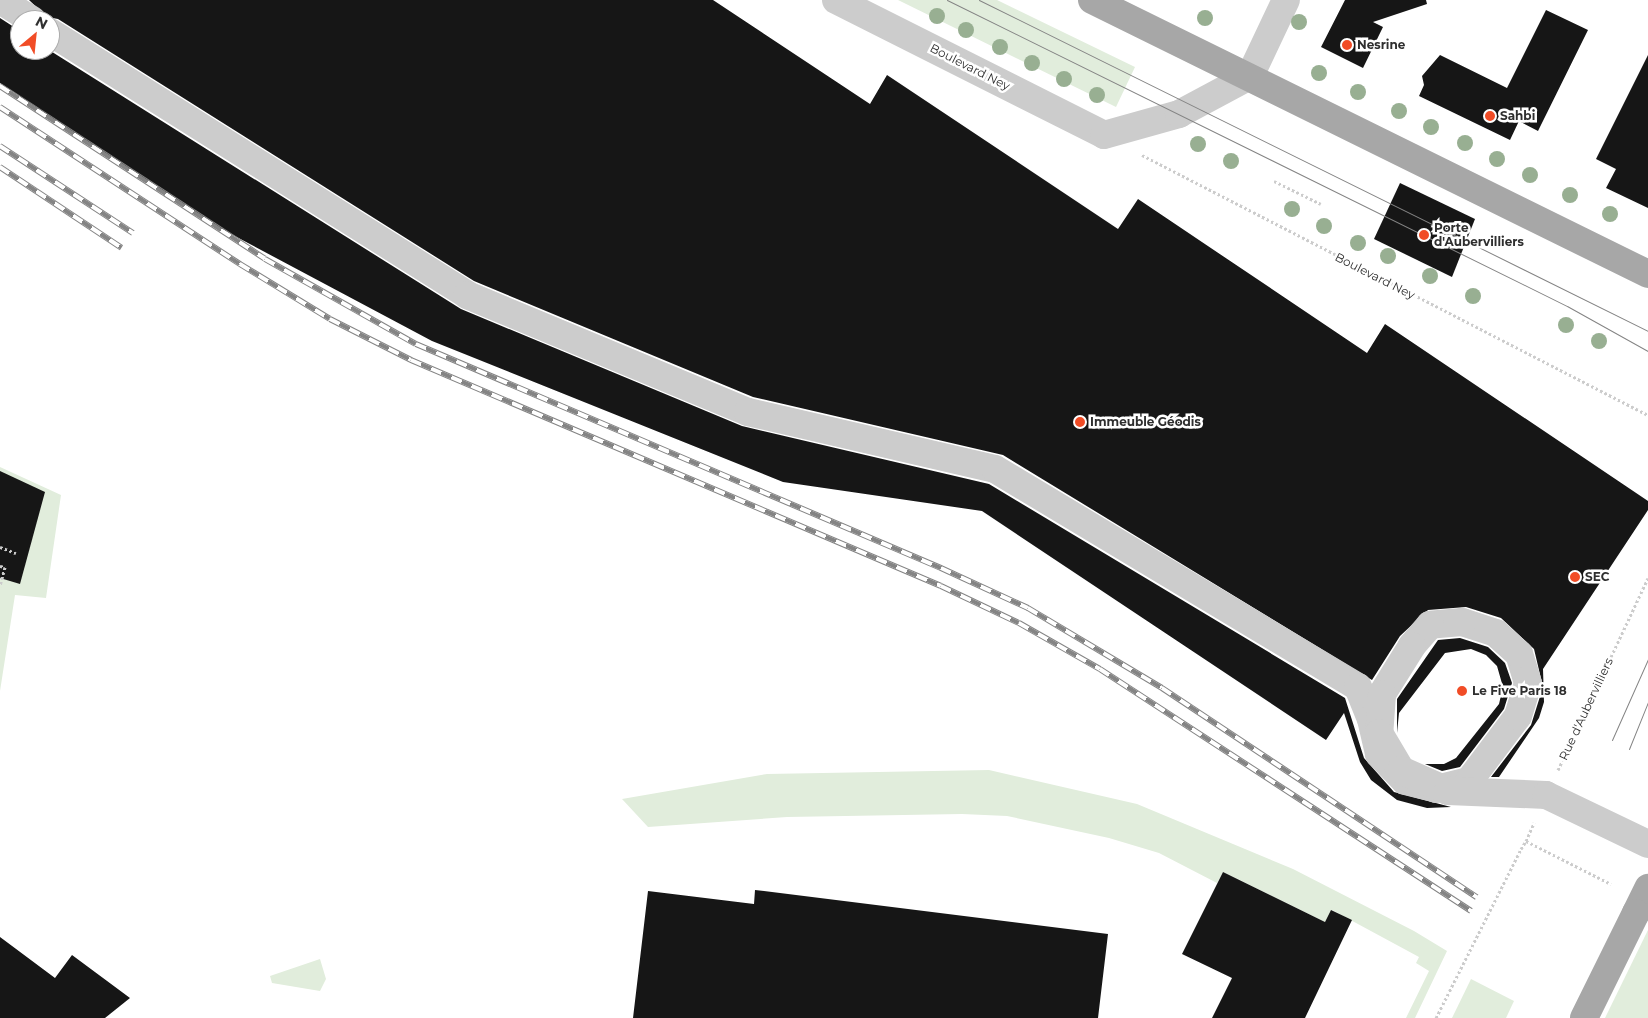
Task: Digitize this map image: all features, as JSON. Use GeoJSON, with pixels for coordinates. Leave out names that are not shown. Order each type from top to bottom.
{"type":"FeatureCollection","features":[{"type":"Feature","properties":{"kind":"main road"},"geometry":{"type":"LineString","coordinates":[[1092,0],[1250,76],[1648,274]]}},
{"type":"Feature","properties":{"kind":"main road"},"geometry":{"type":"LineString","coordinates":[[1584,1018],[1648,888]]}},
{"type":"Feature","properties":{"kind":"street"},"geometry":{"type":"LineString","coordinates":[[0,0],[16,10]]}},
{"type":"Feature","properties":{"kind":"street","name":"Boulevard Ney"},"geometry":{"type":"LineString","coordinates":[[836,0],[1104,135]]}},
{"type":"Feature","properties":{"kind":"street"},"geometry":{"type":"LineString","coordinates":[[1104,135],[1179,114],[1250,76],[1286,0]]}},
{"type":"Feature","properties":{"kind":"street"},"geometry":{"type":"LineString","coordinates":[[60,38],[467,295],[748,412],[994,469],[1358,687],[1371,719],[1379,754],[1405,781],[1436,789],[1440,788],[1445,787],[1470,781],[1518,716],[1528,684],[1519,654],[1496,633],[1462,622],[1430,625],[1382,694],[1378,733],[1401,770],[1440,788],[1440,788],[1448,791],[1546,795],[1648,844]]}},
{"type":"Feature","properties":{"kind":"path","name":"Boulevard Ney"},"geometry":{"type":"LineString","coordinates":[[1104,135],[1648,415]]}},
{"type":"Feature","properties":{"kind":"path"},"geometry":{"type":"LineString","coordinates":[[1274,181],[1321,204]]}},
{"type":"Feature","properties":{"kind":"path"},"geometry":{"type":"LineString","coordinates":[[0,547],[16,553]]}},
{"type":"Feature","properties":{"kind":"path"},"geometry":{"type":"LineString","coordinates":[[0,566],[5,567],[0,586]]}},
{"type":"Feature","properties":{"kind":"path","name":"Rue d'Aubervilliers"},"geometry":{"type":"LineString","coordinates":[[1436,1018],[1526,841],[1648,578]]}},
{"type":"Feature","properties":{"kind":"path"},"geometry":{"type":"LineString","coordinates":[[1526,841],[1611,884]]}},
{"type":"Feature","properties":{"kind":"green space"},"geometry":{"type":"Polygon","coordinates":[[[898,0],[997,0],[1135,67],[1116,107],[898,0]]]}},
{"type":"Feature","properties":{"kind":"green space"},"geometry":{"type":"Polygon","coordinates":[[[0,467],[61,495],[46,598],[15,595],[0,691],[0,467]]]}},
{"type":"Feature","properties":{"kind":"green space"},"geometry":{"type":"Polygon","coordinates":[[[989,770],[1137,804],[1293,869],[1414,931],[1447,951],[1415,1018],[1406,1018],[1429,971],[1416,963],[1419,957],[1332,910],[1325,922],[1223,872],[1217,883],[1159,853],[1109,838],[1007,816],[962,814],[787,817],[648,827],[622,799],[767,774],[989,770]]]}},
{"type":"Feature","properties":{"kind":"green space"},"geometry":{"type":"Polygon","coordinates":[[[1648,930],[1648,1018],[1605,1018],[1648,930]]]}},
{"type":"Feature","properties":{"kind":"green space"},"geometry":{"type":"Polygon","coordinates":[[[320,959],[326,979],[320,991],[272,983],[270,976],[320,959]]]}},
{"type":"Feature","properties":{"kind":"green space"},"geometry":{"type":"Polygon","coordinates":[[[1471,979],[1514,1001],[1506,1018],[1452,1018],[1471,979]]]}},
{"type":"Feature","properties":{"kind":"building","name":"Immeuble Géodis"},"geometry":{"type":"Polygon","coordinates":[[[29,0],[713,0],[870,104],[887,75],[1118,229],[1138,199],[1367,353],[1385,324],[1648,501],[1648,510],[1543,669],[1544,702],[1539,718],[1499,777],[1491,777],[1531,725],[1543,687],[1534,649],[1501,618],[1466,607],[1428,610],[1400,636],[1372,680],[1003,455],[753,397],[474,281],[60,20],[60,10],[40,10],[29,0]]]}},
{"type":"Feature","properties":{"kind":"building"},"geometry":{"type":"Polygon","coordinates":[[[1345,0],[1426,0],[1427,4],[1373,22],[1383,27],[1363,68],[1321,47],[1345,0]]]}},
{"type":"Feature","properties":{"kind":"building"},"geometry":{"type":"Polygon","coordinates":[[[1546,10],[1588,30],[1538,131],[1519,121],[1510,140],[1419,96],[1424,85],[1422,76],[1440,55],[1507,88],[1546,10]]]}},
{"type":"Feature","properties":{"kind":"building"},"geometry":{"type":"Polygon","coordinates":[[[0,18],[10,24],[10,60],[60,60],[60,57],[461,309],[742,426],[989,484],[1345,698],[1364,758],[1394,792],[1451,807],[1427,808],[1397,800],[1371,780],[1360,762],[1344,713],[1326,740],[982,511],[783,482],[432,341],[199,217],[0,83],[0,18]]]}},
{"type":"Feature","properties":{"kind":"building"},"geometry":{"type":"Polygon","coordinates":[[[1648,55],[1648,208],[1606,188],[1616,169],[1596,159],[1648,55]]]}},
{"type":"Feature","properties":{"kind":"building"},"geometry":{"type":"Polygon","coordinates":[[[1400,183],[1475,219],[1452,277],[1374,239],[1400,183]]]}},
{"type":"Feature","properties":{"kind":"building"},"geometry":{"type":"Polygon","coordinates":[[[0,471],[45,492],[20,584],[0,578],[0,471]]]}},
{"type":"Feature","properties":{"kind":"building"},"geometry":{"type":"Polygon","coordinates":[[[1460,638],[1488,647],[1505,663],[1512,683],[1504,709],[1460,767],[1442,771],[1425,764],[1444,764],[1456,758],[1499,704],[1503,687],[1497,666],[1486,655],[1471,649],[1445,653],[1399,713],[1397,733],[1397,699],[1438,640],[1460,638]]]}},
{"type":"Feature","properties":{"kind":"building"},"geometry":{"type":"Polygon","coordinates":[[[1223,872],[1325,922],[1331,910],[1352,920],[1305,1018],[1212,1018],[1232,978],[1182,954],[1223,872]]]}},
{"type":"Feature","properties":{"kind":"building"},"geometry":{"type":"Polygon","coordinates":[[[755,890],[1108,934],[1098,1018],[633,1018],[648,891],[754,904],[755,890]]]}},
{"type":"Feature","properties":{"kind":"building"},"geometry":{"type":"Polygon","coordinates":[[[0,937],[55,978],[72,955],[130,998],[105,1018],[0,1018],[0,937]]]}},
{"type":"Feature","properties":{"kind":"tram line"},"geometry":{"type":"LineString","coordinates":[[947,0],[1567,306],[1648,351]]}},
{"type":"Feature","properties":{"kind":"tram line"},"geometry":{"type":"LineString","coordinates":[[979,0],[1648,331]]}},
{"type":"Feature","properties":{"kind":"tram line"},"geometry":{"type":"LineString","coordinates":[[1612,740],[1648,659]]}},
{"type":"Feature","properties":{"kind":"tram line"},"geometry":{"type":"LineString","coordinates":[[1629,749],[1648,702]]}},
{"type":"Feature","properties":{"kind":"railway"},"geometry":{"type":"LineString","coordinates":[[0,86],[265,259],[416,344],[941,568],[1028,608],[1162,688],[1477,897]]}},
{"type":"Feature","properties":{"kind":"railway"},"geometry":{"type":"LineString","coordinates":[[0,107],[240,264],[330,319],[411,360],[941,586],[1019,623],[1100,669],[1471,911]]}},
{"type":"Feature","properties":{"kind":"railway"},"geometry":{"type":"LineString","coordinates":[[0,146],[133,233]]}},
{"type":"Feature","properties":{"kind":"railway"},"geometry":{"type":"LineString","coordinates":[[0,167],[122,248]]}},
{"type":"Feature","properties":{"kind":"place","name":"Nesrine"},"geometry":{"type":"Point","coordinates":[1347,45]}},
{"type":"Feature","properties":{"kind":"place","name":"Sahbi"},"geometry":{"type":"Point","coordinates":[1490,116]}},
{"type":"Feature","properties":{"kind":"place","name":"Porte d'Aubervilliers"},"geometry":{"type":"Point","coordinates":[1424,235]}},
{"type":"Feature","properties":{"kind":"place","name":"Immeuble Géodis"},"geometry":{"type":"Point","coordinates":[1080,422]}},
{"type":"Feature","properties":{"kind":"place","name":"SEC"},"geometry":{"type":"Point","coordinates":[1575,577]}},
{"type":"Feature","properties":{"kind":"place","name":"Le Five Paris 18"},"geometry":{"type":"Point","coordinates":[1462,691]}}]}
